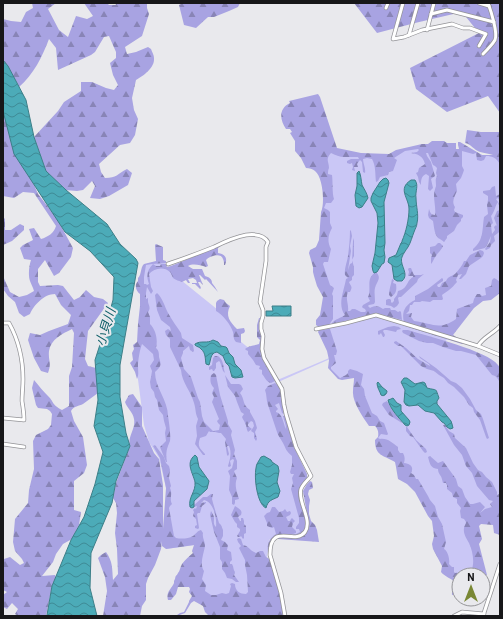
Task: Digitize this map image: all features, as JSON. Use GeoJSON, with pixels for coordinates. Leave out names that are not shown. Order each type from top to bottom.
{"type":"FeatureCollection","features":[{"type":"Feature","properties":{"kind":"street"},"geometry":{"type":"LineString","coordinates":[[386,8],[388,3]]}},
{"type":"Feature","properties":{"kind":"street"},"geometry":{"type":"LineString","coordinates":[[403,3],[393,38],[404,37],[452,24],[463,28],[470,28],[486,34],[479,46]]}},
{"type":"Feature","properties":{"kind":"street"},"geometry":{"type":"LineString","coordinates":[[410,35],[418,3]]}},
{"type":"Feature","properties":{"kind":"street"},"geometry":{"type":"LineString","coordinates":[[427,30],[434,3]]}},
{"type":"Feature","properties":{"kind":"street"},"geometry":{"type":"LineString","coordinates":[[479,3],[488,4],[496,34],[495,40],[483,54]]}},
{"type":"Feature","properties":{"kind":"street"},"geometry":{"type":"LineString","coordinates":[[431,14],[448,10],[494,22]]}},
{"type":"Feature","properties":{"kind":"street"},"geometry":{"type":"LineString","coordinates":[[168,264],[185,259],[245,235],[260,236],[266,238],[268,242],[266,247],[266,261],[260,302],[263,310],[261,323],[264,340],[262,354],[282,389],[286,414],[296,447],[311,476],[301,491],[307,523],[306,530],[299,536],[283,536],[276,538],[272,542],[270,550],[285,616]]}},
{"type":"Feature","properties":{"kind":"street"},"geometry":{"type":"LineString","coordinates":[[316,329],[346,323],[376,314],[478,346],[500,355]]}},
{"type":"Feature","properties":{"kind":"street"},"geometry":{"type":"LineString","coordinates":[[3,323],[9,323],[21,351],[23,381],[22,403],[24,420],[3,418]]}},
{"type":"Feature","properties":{"kind":"street"},"geometry":{"type":"LineString","coordinates":[[478,346],[485,338],[497,330],[500,326]]}},
{"type":"Feature","properties":{"kind":"street"},"geometry":{"type":"LineString","coordinates":[[3,444],[24,447]]}},
{"type":"Feature","properties":{"kind":"street"},"geometry":{"type":"LineString","coordinates":[[454,616],[462,612],[484,615],[500,564]]}},
{"type":"Feature","properties":{"kind":"shaded area"},"geometry":{"type":"Polygon","coordinates":[[[431,146],[446,153],[469,148],[482,155],[500,156],[500,290],[477,303],[445,342],[477,353],[500,373],[500,505],[474,526],[477,567],[451,567],[451,572],[444,566],[434,522],[416,491],[395,462],[377,441],[377,426],[361,406],[355,378],[339,378],[330,369],[330,359],[276,383],[280,391],[281,406],[293,446],[305,472],[298,494],[303,532],[296,535],[277,534],[269,540],[267,558],[259,594],[201,599],[195,545],[166,549],[166,488],[159,458],[149,442],[144,425],[137,372],[137,359],[142,339],[142,278],[145,264],[165,262],[166,268],[223,314],[240,341],[261,358],[275,381],[334,356],[324,324],[328,290],[317,263],[324,197],[317,149],[389,157],[408,149],[431,146]]]}},
{"type":"Feature","properties":{"kind":"green space"},"geometry":{"type":"Polygon","coordinates":[[[32,3],[56,3],[48,9],[59,30],[68,37],[76,16],[87,19],[93,16],[84,3],[107,3],[109,5],[116,5],[115,3],[147,3],[149,14],[142,36],[125,47],[127,54],[148,47],[151,49],[154,62],[145,74],[136,80],[132,98],[134,110],[138,119],[135,135],[130,143],[120,145],[99,164],[101,172],[105,178],[115,176],[127,169],[132,173],[128,185],[109,196],[100,199],[90,198],[95,186],[92,181],[83,190],[65,190],[46,171],[34,137],[58,111],[64,102],[81,91],[81,82],[92,82],[114,90],[118,85],[113,75],[110,63],[116,58],[116,52],[109,36],[104,37],[95,52],[91,55],[58,70],[56,48],[49,39],[37,65],[29,77],[19,87],[8,66],[3,60],[3,19],[21,22],[26,12],[33,8],[32,3]]]}},
{"type":"Feature","properties":{"kind":"green space"},"geometry":{"type":"Polygon","coordinates":[[[183,3],[240,3],[238,7],[229,11],[214,17],[208,17],[196,28],[184,25],[179,5],[183,3]]]}},
{"type":"Feature","properties":{"kind":"green space"},"geometry":{"type":"Polygon","coordinates":[[[354,3],[500,3],[500,113],[488,96],[447,112],[416,89],[410,68],[479,33],[462,12],[377,33],[354,3]]]}},
{"type":"Feature","properties":{"kind":"green space"},"geometry":{"type":"Polygon","coordinates":[[[318,94],[337,148],[361,153],[389,154],[396,150],[428,144],[432,141],[444,141],[447,143],[456,143],[456,149],[459,149],[458,142],[460,142],[482,155],[493,155],[480,152],[465,143],[467,130],[500,132],[500,164],[492,157],[486,156],[484,160],[481,161],[477,160],[476,153],[473,154],[462,151],[462,166],[464,170],[461,178],[456,184],[457,191],[453,203],[455,212],[463,215],[463,217],[454,231],[447,236],[444,242],[438,238],[434,230],[433,221],[428,215],[429,209],[432,214],[435,215],[434,194],[437,168],[433,165],[428,153],[426,153],[431,162],[435,176],[431,179],[433,188],[430,191],[428,189],[429,176],[426,174],[422,177],[421,185],[416,173],[418,172],[419,168],[425,164],[420,156],[411,153],[417,152],[419,150],[418,149],[405,151],[394,158],[397,160],[393,171],[389,172],[388,175],[380,177],[376,182],[375,167],[372,159],[363,159],[365,173],[363,172],[362,162],[360,160],[357,164],[358,167],[354,167],[355,171],[352,170],[352,163],[347,163],[347,161],[351,159],[359,159],[358,157],[342,157],[331,153],[329,155],[328,174],[332,175],[334,199],[331,203],[326,203],[324,208],[330,212],[330,223],[332,228],[329,236],[331,249],[328,262],[324,262],[323,264],[330,285],[334,288],[332,294],[333,319],[329,325],[319,327],[316,325],[316,320],[320,315],[323,297],[317,286],[309,253],[310,250],[316,247],[319,240],[323,203],[321,184],[318,174],[310,168],[306,168],[301,158],[295,151],[295,141],[290,133],[292,132],[290,129],[286,129],[281,118],[283,108],[290,103],[289,101],[318,94]]]}},
{"type":"Feature","properties":{"kind":"green space"},"geometry":{"type":"Polygon","coordinates":[[[3,111],[38,194],[56,217],[73,248],[71,257],[59,273],[54,276],[45,260],[38,269],[38,282],[40,286],[63,286],[74,300],[80,297],[86,290],[94,297],[103,299],[108,303],[88,331],[85,359],[88,366],[96,368],[98,393],[71,411],[74,421],[83,437],[87,465],[84,473],[74,481],[74,510],[81,512],[79,525],[72,539],[63,544],[56,554],[53,562],[42,576],[55,575],[56,578],[52,586],[46,616],[18,616],[15,614],[18,609],[12,603],[7,609],[3,607],[3,595],[7,592],[3,590],[4,559],[10,557],[20,565],[24,563],[15,551],[13,542],[15,519],[28,503],[29,490],[34,469],[33,441],[36,435],[48,429],[51,425],[52,414],[50,411],[47,409],[38,408],[36,405],[32,388],[34,380],[56,406],[62,410],[69,406],[69,376],[72,367],[74,333],[72,329],[61,335],[52,343],[49,351],[50,366],[48,373],[41,371],[34,358],[28,340],[30,333],[40,335],[68,324],[71,315],[61,305],[55,294],[51,294],[43,298],[34,307],[30,314],[24,317],[19,313],[15,302],[3,289],[3,276],[10,292],[19,297],[34,291],[29,276],[31,260],[24,259],[20,248],[33,240],[29,229],[34,228],[41,239],[54,231],[56,226],[34,193],[23,192],[14,198],[3,196],[3,111]]]}},
{"type":"Feature","properties":{"kind":"green space"},"geometry":{"type":"Polygon","coordinates":[[[495,186],[496,196],[500,194],[500,206],[498,204],[499,200],[498,198],[496,199],[498,202],[491,216],[493,223],[491,225],[492,234],[495,230],[494,227],[496,225],[497,226],[494,218],[497,211],[500,210],[500,231],[494,236],[495,241],[490,248],[485,249],[490,242],[491,236],[485,248],[473,251],[481,238],[484,217],[488,214],[488,196],[483,193],[483,191],[490,190],[495,186]]]}},
{"type":"Feature","properties":{"kind":"green space"},"geometry":{"type":"Polygon","coordinates":[[[3,217],[5,219],[5,230],[11,230],[20,224],[24,226],[24,230],[12,241],[3,245],[3,217]]]}},
{"type":"Feature","properties":{"kind":"green space"},"geometry":{"type":"Polygon","coordinates":[[[350,230],[352,236],[348,270],[352,260],[354,275],[352,280],[349,282],[352,288],[347,295],[348,311],[355,309],[361,312],[366,311],[362,307],[370,301],[368,297],[370,280],[376,272],[379,278],[375,290],[375,302],[374,304],[368,306],[370,308],[377,306],[383,309],[390,308],[391,310],[398,312],[400,311],[402,320],[376,313],[332,324],[335,320],[345,315],[341,302],[346,279],[348,278],[345,275],[345,268],[348,259],[350,230]]]}},
{"type":"Feature","properties":{"kind":"green space"},"geometry":{"type":"Polygon","coordinates":[[[354,238],[354,256],[352,260],[353,241],[354,238]]]}},
{"type":"Feature","properties":{"kind":"green space"},"geometry":{"type":"Polygon","coordinates":[[[438,243],[443,246],[431,264],[432,255],[430,253],[430,247],[435,246],[438,243]]]}},
{"type":"Feature","properties":{"kind":"green space"},"geometry":{"type":"Polygon","coordinates":[[[156,244],[163,247],[163,260],[166,261],[166,263],[152,264],[146,265],[144,284],[147,285],[149,284],[147,276],[148,271],[153,264],[156,266],[166,264],[167,267],[171,266],[222,245],[218,248],[218,253],[224,255],[226,258],[225,265],[222,257],[215,255],[206,260],[208,266],[206,267],[194,264],[188,266],[193,269],[202,269],[205,276],[211,279],[218,292],[206,279],[205,280],[200,275],[203,285],[198,282],[201,288],[200,289],[195,284],[192,284],[197,283],[193,278],[188,279],[190,283],[186,280],[182,282],[174,279],[168,270],[162,268],[156,269],[149,274],[153,291],[151,294],[147,287],[146,299],[148,298],[150,308],[148,312],[150,324],[156,335],[156,348],[159,352],[160,363],[159,368],[155,372],[159,389],[166,405],[170,429],[170,441],[166,456],[167,462],[160,447],[166,441],[166,428],[163,415],[159,410],[150,382],[152,371],[150,366],[154,360],[153,354],[142,344],[137,379],[130,363],[133,360],[133,345],[137,342],[140,306],[140,294],[137,291],[136,284],[144,264],[156,261],[156,244]]]}},
{"type":"Feature","properties":{"kind":"green space"},"geometry":{"type":"Polygon","coordinates":[[[480,250],[484,253],[483,256],[469,266],[466,274],[461,279],[459,279],[462,274],[458,275],[456,280],[457,282],[442,295],[442,300],[414,302],[410,305],[409,311],[406,314],[412,313],[411,317],[414,321],[435,325],[445,325],[456,319],[457,309],[473,303],[477,294],[482,296],[486,295],[485,288],[491,286],[492,280],[494,278],[496,279],[500,282],[500,293],[491,300],[483,301],[474,308],[453,335],[463,343],[462,344],[405,326],[403,318],[404,311],[411,302],[415,300],[415,296],[428,289],[442,278],[443,281],[437,285],[440,287],[442,283],[456,273],[470,255],[480,250]]]}},
{"type":"Feature","properties":{"kind":"green space"},"geometry":{"type":"Polygon","coordinates":[[[409,268],[411,268],[414,275],[424,274],[401,297],[398,298],[399,303],[397,306],[394,308],[386,305],[386,300],[390,299],[392,303],[398,291],[404,289],[413,277],[408,276],[409,268]]]}},
{"type":"Feature","properties":{"kind":"green space"},"geometry":{"type":"Polygon","coordinates":[[[392,279],[394,280],[393,283],[396,284],[396,292],[391,297],[389,293],[392,279]]]}},
{"type":"Feature","properties":{"kind":"green space"},"geometry":{"type":"Polygon","coordinates":[[[157,293],[181,333],[182,338],[193,345],[194,351],[193,352],[190,350],[189,346],[183,351],[181,358],[184,369],[191,377],[200,402],[204,422],[213,431],[219,430],[220,425],[217,421],[219,419],[212,402],[214,397],[212,393],[214,388],[210,380],[211,375],[214,373],[216,375],[228,424],[232,431],[231,435],[235,450],[234,454],[237,461],[237,469],[234,471],[237,478],[236,486],[239,499],[235,500],[234,505],[232,504],[232,497],[229,490],[230,476],[228,471],[232,468],[234,460],[233,459],[230,461],[231,466],[229,467],[230,451],[229,446],[227,446],[228,456],[225,442],[226,439],[221,433],[209,431],[206,436],[200,438],[199,441],[200,447],[205,455],[203,455],[195,444],[198,419],[195,405],[170,347],[170,339],[166,335],[165,331],[168,329],[171,331],[170,327],[161,320],[157,310],[155,295],[157,293]]]}},
{"type":"Feature","properties":{"kind":"green space"},"geometry":{"type":"Polygon","coordinates":[[[220,299],[224,300],[230,306],[228,316],[232,324],[237,329],[244,328],[244,333],[241,334],[241,343],[235,341],[230,326],[216,311],[216,303],[220,299]]]}},
{"type":"Feature","properties":{"kind":"green space"},"geometry":{"type":"Polygon","coordinates":[[[259,318],[262,339],[261,353],[264,362],[275,381],[271,383],[268,382],[262,374],[262,370],[259,369],[260,366],[256,365],[248,354],[248,351],[245,349],[259,344],[260,340],[257,337],[257,325],[259,318]]]}},
{"type":"Feature","properties":{"kind":"green space"},"geometry":{"type":"Polygon","coordinates":[[[394,326],[401,329],[397,330],[396,332],[384,330],[384,337],[381,333],[379,335],[378,334],[378,331],[394,326]]]}},
{"type":"Feature","properties":{"kind":"green space"},"geometry":{"type":"Polygon","coordinates":[[[330,329],[337,351],[336,355],[334,355],[336,363],[331,367],[331,369],[340,378],[346,375],[350,369],[363,374],[361,385],[364,389],[365,396],[372,413],[384,423],[388,434],[381,434],[378,438],[388,440],[398,447],[400,453],[403,453],[405,459],[404,463],[411,466],[411,473],[416,479],[418,479],[435,506],[442,524],[446,542],[444,549],[447,552],[449,564],[452,567],[451,578],[441,572],[442,566],[433,549],[432,544],[434,536],[432,521],[415,492],[407,484],[398,479],[395,462],[380,454],[376,449],[375,440],[378,437],[378,431],[375,426],[369,426],[356,405],[353,395],[354,378],[342,380],[338,379],[328,368],[329,360],[327,351],[318,332],[319,330],[330,329]]]}},
{"type":"Feature","properties":{"kind":"green space"},"geometry":{"type":"Polygon","coordinates":[[[403,330],[408,330],[456,344],[482,354],[498,365],[500,369],[500,383],[476,355],[456,351],[433,343],[419,341],[403,333],[403,330]]]}},
{"type":"Feature","properties":{"kind":"green space"},"geometry":{"type":"Polygon","coordinates":[[[396,341],[418,359],[430,366],[419,356],[462,388],[476,410],[481,414],[489,438],[487,439],[480,420],[464,397],[444,378],[434,371],[421,366],[401,346],[394,343],[396,341]]]}},
{"type":"Feature","properties":{"kind":"green space"},"geometry":{"type":"Polygon","coordinates":[[[215,356],[218,356],[221,360],[225,373],[219,361],[216,363],[216,368],[214,371],[212,369],[209,370],[215,356]]]}},
{"type":"Feature","properties":{"kind":"green space"},"geometry":{"type":"Polygon","coordinates":[[[225,375],[231,384],[239,384],[243,389],[240,393],[247,408],[250,410],[257,428],[255,432],[257,439],[256,441],[254,438],[254,433],[251,431],[254,426],[253,422],[251,421],[248,424],[248,426],[252,429],[248,432],[242,417],[244,414],[241,412],[235,396],[228,387],[225,375]]]}},
{"type":"Feature","properties":{"kind":"green space"},"geometry":{"type":"Polygon","coordinates":[[[275,383],[278,385],[281,392],[284,414],[282,413],[279,403],[275,405],[278,409],[276,412],[281,417],[286,429],[283,416],[285,416],[294,447],[307,474],[307,479],[300,488],[299,492],[306,525],[303,532],[294,535],[293,534],[300,532],[299,529],[296,529],[299,523],[299,518],[291,489],[294,474],[291,474],[290,472],[292,456],[286,450],[277,433],[267,403],[265,390],[268,386],[275,383]]]}},
{"type":"Feature","properties":{"kind":"green space"},"geometry":{"type":"Polygon","coordinates":[[[133,394],[142,407],[142,426],[154,453],[159,459],[163,485],[163,529],[166,488],[160,458],[153,446],[155,445],[164,457],[170,470],[169,478],[172,504],[169,508],[174,536],[176,538],[189,538],[201,530],[203,533],[205,546],[202,562],[204,571],[202,579],[206,585],[205,591],[211,595],[222,593],[226,594],[229,593],[231,586],[230,584],[232,583],[235,584],[236,589],[240,593],[246,594],[248,592],[245,560],[239,548],[241,546],[237,539],[239,538],[241,539],[243,545],[247,546],[256,553],[263,551],[266,557],[270,560],[280,594],[283,616],[209,616],[205,612],[203,606],[194,601],[185,613],[177,616],[184,612],[192,596],[189,592],[190,589],[189,587],[178,587],[176,594],[171,600],[168,600],[168,593],[174,584],[182,564],[193,553],[192,551],[194,545],[166,549],[162,546],[162,541],[161,549],[146,584],[146,600],[142,606],[140,616],[103,616],[107,591],[105,577],[98,558],[106,552],[111,562],[113,580],[118,574],[115,533],[117,513],[116,503],[113,498],[116,483],[130,446],[129,443],[134,426],[134,419],[125,402],[129,395],[133,394]]]}},
{"type":"Feature","properties":{"kind":"green space"},"geometry":{"type":"Polygon","coordinates":[[[387,401],[402,423],[389,415],[382,405],[387,401]]]}},
{"type":"Feature","properties":{"kind":"green space"},"geometry":{"type":"Polygon","coordinates":[[[443,425],[445,425],[449,431],[454,434],[455,438],[466,448],[478,470],[492,482],[497,495],[500,495],[500,535],[494,533],[493,525],[481,524],[479,526],[482,539],[479,544],[485,567],[472,567],[472,554],[464,532],[466,522],[461,518],[461,508],[457,503],[457,499],[453,497],[452,493],[447,489],[446,483],[443,483],[438,469],[432,467],[430,464],[428,457],[430,456],[438,463],[443,461],[456,479],[458,486],[462,489],[470,504],[480,502],[485,507],[480,513],[485,509],[492,507],[490,504],[493,501],[489,500],[477,486],[462,455],[454,445],[443,425]]]}},
{"type":"Feature","properties":{"kind":"green space"},"geometry":{"type":"Polygon","coordinates":[[[406,427],[427,452],[425,453],[413,437],[410,436],[406,431],[406,427]]]}},
{"type":"Feature","properties":{"kind":"green space"},"geometry":{"type":"Polygon","coordinates":[[[310,481],[312,482],[313,488],[309,490],[308,494],[310,500],[309,514],[311,521],[317,530],[319,542],[278,539],[301,537],[307,531],[309,525],[303,491],[310,481]]]}},
{"type":"Feature","properties":{"kind":"green space"},"geometry":{"type":"Polygon","coordinates":[[[213,494],[213,503],[219,523],[223,530],[221,540],[228,545],[227,550],[231,552],[232,560],[230,564],[233,565],[235,572],[234,575],[239,582],[227,578],[222,569],[220,547],[214,532],[210,515],[211,511],[214,516],[214,524],[216,527],[215,515],[212,507],[207,501],[204,500],[201,503],[206,502],[202,506],[200,513],[197,514],[199,528],[195,528],[197,525],[196,519],[193,516],[193,510],[195,508],[196,509],[197,506],[193,506],[203,497],[207,497],[213,494]]]}},
{"type":"Feature","properties":{"kind":"green space"},"geometry":{"type":"Polygon","coordinates":[[[235,506],[241,511],[241,515],[238,517],[240,521],[241,518],[243,518],[246,526],[246,533],[244,534],[243,539],[241,536],[237,536],[240,529],[237,527],[237,524],[231,515],[235,506]]]}},
{"type":"Feature","properties":{"kind":"green space"},"geometry":{"type":"Polygon","coordinates":[[[272,507],[275,507],[279,512],[285,509],[287,512],[290,511],[290,515],[286,517],[288,521],[292,518],[295,521],[292,527],[296,533],[279,535],[273,538],[268,554],[269,542],[276,534],[274,527],[272,528],[267,526],[264,516],[270,512],[272,507]]]}},
{"type":"Feature","properties":{"kind":"water"},"geometry":{"type":"Polygon","coordinates":[[[3,60],[8,66],[26,100],[34,137],[46,171],[66,190],[107,224],[120,244],[136,259],[138,263],[120,365],[120,397],[126,433],[130,446],[116,481],[112,503],[91,553],[90,588],[97,616],[47,615],[52,586],[71,540],[84,517],[95,484],[103,452],[94,426],[98,400],[95,360],[113,300],[114,277],[90,251],[65,232],[14,154],[3,111],[3,60]]]}},
{"type":"Feature","properties":{"kind":"water"},"geometry":{"type":"Polygon","coordinates":[[[359,171],[362,185],[368,198],[362,207],[359,208],[356,206],[355,195],[357,173],[359,171]]]}},
{"type":"Feature","properties":{"kind":"water"},"geometry":{"type":"Polygon","coordinates":[[[386,178],[389,183],[384,202],[385,257],[384,263],[377,272],[374,273],[372,266],[378,223],[377,213],[371,198],[380,182],[386,178]]]}},
{"type":"Feature","properties":{"kind":"water"},"geometry":{"type":"Polygon","coordinates":[[[411,180],[415,180],[417,184],[416,195],[418,220],[410,243],[401,260],[405,272],[404,278],[402,281],[397,281],[394,279],[392,265],[388,262],[389,258],[396,255],[406,230],[409,205],[404,190],[407,183],[411,180]]]}},
{"type":"Feature","properties":{"kind":"water"},"geometry":{"type":"Polygon","coordinates":[[[272,306],[291,306],[291,316],[266,316],[266,311],[273,311],[272,306]]]}},
{"type":"Feature","properties":{"kind":"water"},"geometry":{"type":"Polygon","coordinates":[[[213,340],[218,342],[221,346],[227,348],[233,357],[235,364],[241,370],[243,377],[232,377],[229,366],[223,356],[217,352],[212,355],[209,365],[206,364],[204,352],[195,344],[213,340]]]}},
{"type":"Feature","properties":{"kind":"water"},"geometry":{"type":"Polygon","coordinates":[[[404,378],[407,378],[415,384],[423,382],[427,388],[436,390],[439,398],[437,404],[451,421],[453,428],[450,429],[434,413],[425,411],[418,405],[406,405],[404,402],[405,390],[401,382],[404,378]]]}},
{"type":"Feature","properties":{"kind":"water"},"geometry":{"type":"Polygon","coordinates":[[[378,382],[387,391],[386,394],[382,396],[377,386],[378,382]]]}},
{"type":"Feature","properties":{"kind":"water"},"geometry":{"type":"Polygon","coordinates":[[[393,398],[401,405],[401,411],[409,420],[409,425],[405,425],[391,407],[388,400],[393,398]]]}},
{"type":"Feature","properties":{"kind":"water"},"geometry":{"type":"Polygon","coordinates":[[[195,455],[197,457],[199,467],[209,481],[207,489],[194,501],[194,507],[192,508],[190,507],[190,503],[195,482],[191,472],[190,461],[195,455]]]}},
{"type":"Feature","properties":{"kind":"water"},"geometry":{"type":"Polygon","coordinates":[[[264,456],[278,466],[279,471],[277,482],[280,491],[278,497],[269,502],[266,508],[263,506],[258,496],[255,478],[256,465],[261,457],[264,456]]]}},
{"type":"Feature","properties":{"kind":"water label","name":"小貝川"},"geometry":{"type":"Point","coordinates":[105,327]}}]}
